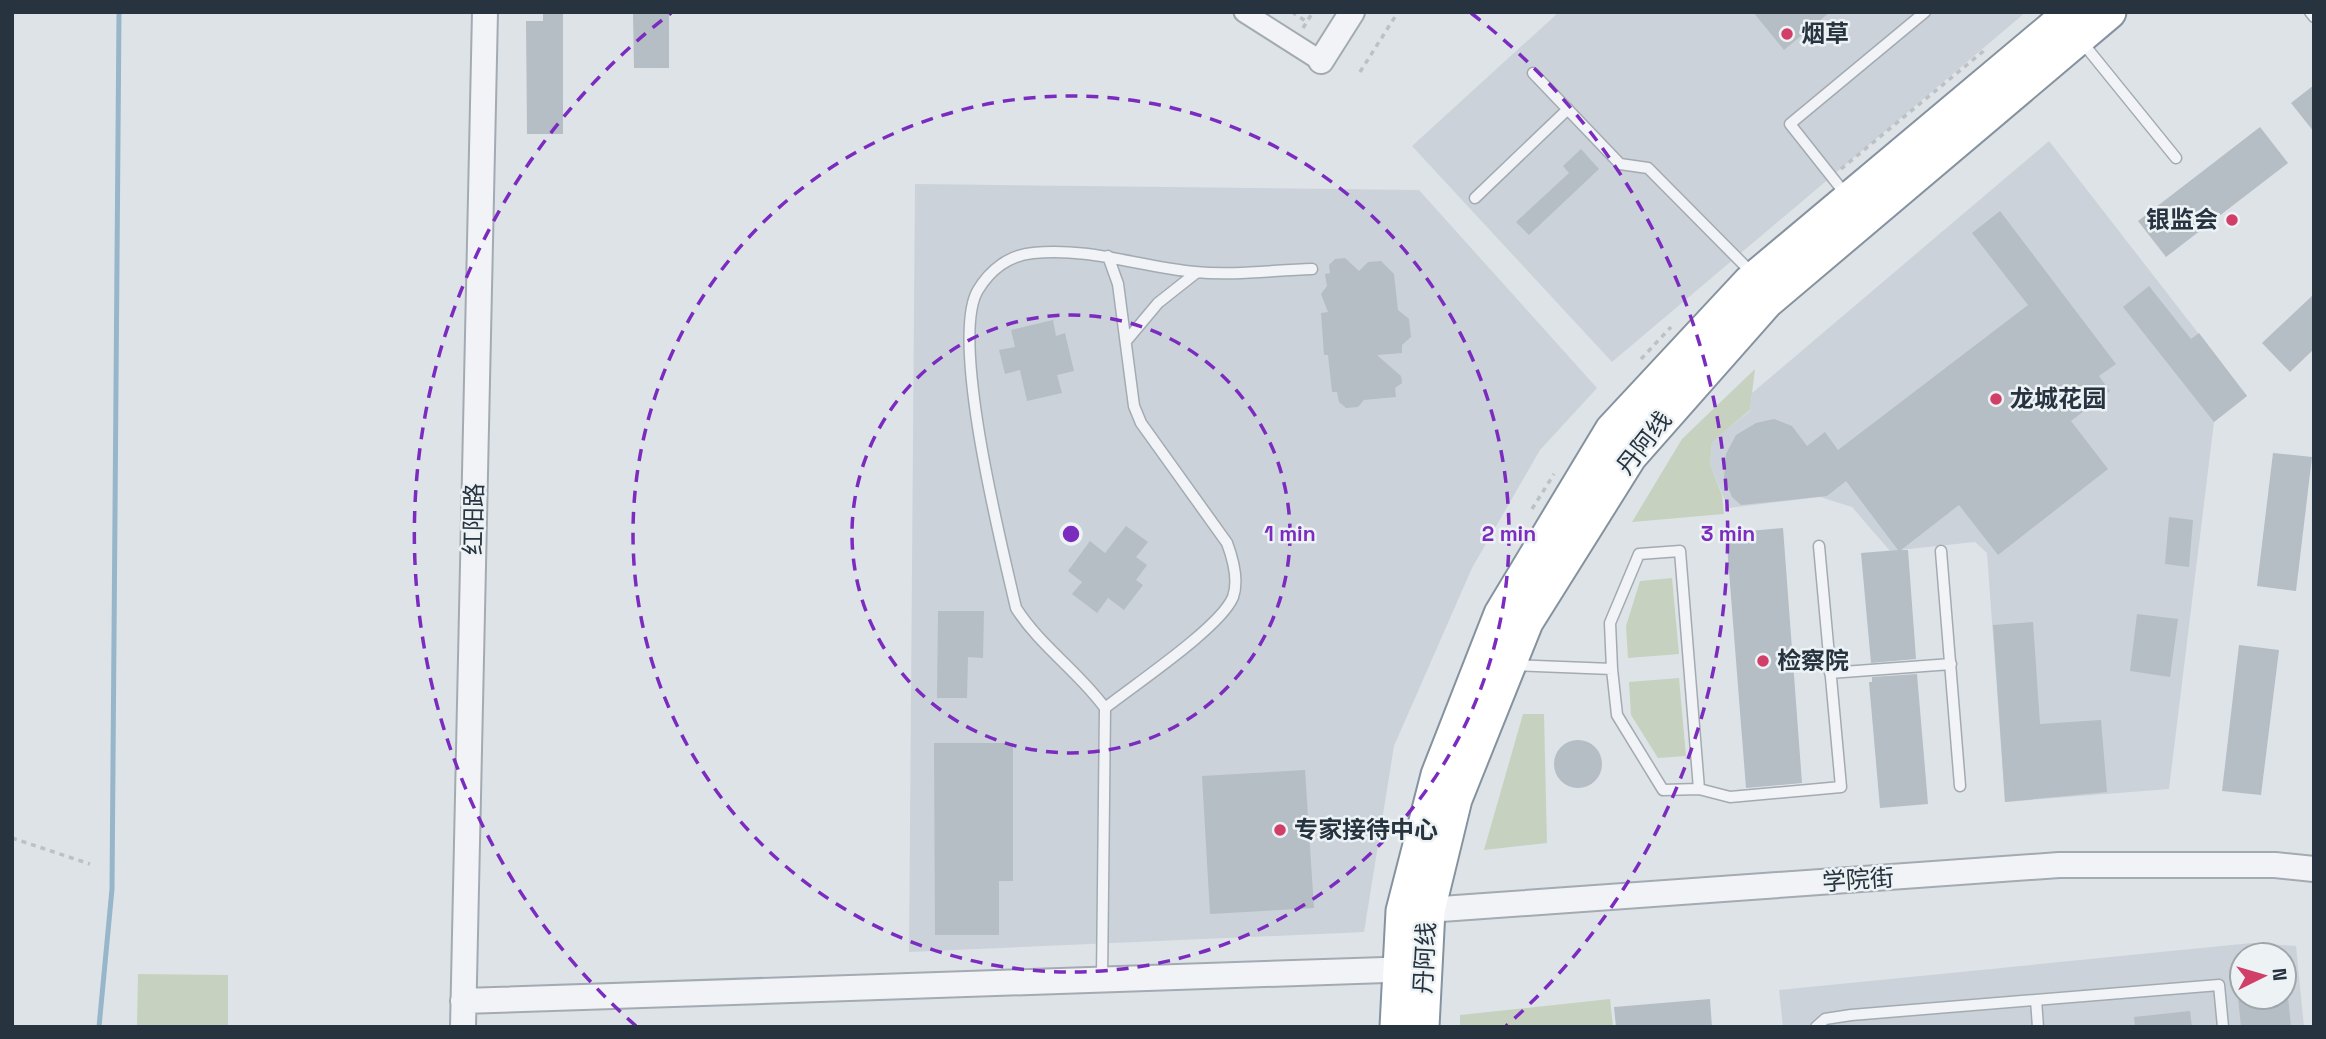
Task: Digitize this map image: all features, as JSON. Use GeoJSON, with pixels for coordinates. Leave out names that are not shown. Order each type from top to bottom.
{"type":"FeatureCollection","features":[{"type":"Feature","properties":{"kind":"highway","name":"丹阿线"},"geometry":{"type":"LineString","coordinates":[[1397,1027],[1411,969],[1415,911],[1438,775],[1501,614],[1612,429],[1756,277],[1850,199],[2076,25],[2109,12]]}},
{"type":"Feature","properties":{"kind":"highway","name":"丹阿线"},"geometry":{"type":"LineString","coordinates":[[1415,911],[1455,799],[1526,622],[1630,456],[1766,302],[2076,25]]}},
{"type":"Feature","properties":{"kind":"highway","name":"丹阿线"},"geometry":{"type":"LineString","coordinates":[[1411,969],[1422,1027]]}},
{"type":"Feature","properties":{"kind":"street","name":"红阳路"},"geometry":{"type":"LineString","coordinates":[[463,1027],[485,12]]}},
{"type":"Feature","properties":{"kind":"street"},"geometry":{"type":"LineString","coordinates":[[1244,12],[1321,61],[1353,12]]}},
{"type":"Feature","properties":{"kind":"street","name":"学院街"},"geometry":{"type":"LineString","coordinates":[[1415,911],[2059,865],[2275,865],[2314,869]]}},
{"type":"Feature","properties":{"kind":"street"},"geometry":{"type":"LineString","coordinates":[[464,1001],[1411,969]]}},
{"type":"Feature","properties":{"kind":"lane"},"geometry":{"type":"LineString","coordinates":[[1850,199],[1790,124],[1925,12]]}},
{"type":"Feature","properties":{"kind":"lane"},"geometry":{"type":"LineString","coordinates":[[2310,12],[2314,17]]}},
{"type":"Feature","properties":{"kind":"lane"},"geometry":{"type":"LineString","coordinates":[[2076,25],[2176,158]]}},
{"type":"Feature","properties":{"kind":"lane"},"geometry":{"type":"LineString","coordinates":[[1533,73],[1620,164],[1648,168],[1756,277]]}},
{"type":"Feature","properties":{"kind":"lane"},"geometry":{"type":"LineString","coordinates":[[1475,198],[1568,110]]}},
{"type":"Feature","properties":{"kind":"lane"},"geometry":{"type":"LineString","coordinates":[[1102,979],[1105,708],[1088,684],[1032,634],[1016,608],[972,383],[968,338],[977,291],[1001,262],[1030,253],[1080,251],[1196,273],[1312,269]]}},
{"type":"Feature","properties":{"kind":"lane"},"geometry":{"type":"LineString","coordinates":[[1105,708],[1216,620],[1233,596],[1235,564],[1227,543],[1141,423],[1134,406],[1118,284],[1108,256]]}},
{"type":"Feature","properties":{"kind":"lane"},"geometry":{"type":"LineString","coordinates":[[1127,340],[1158,303],[1196,273]]}},
{"type":"Feature","properties":{"kind":"lane"},"geometry":{"type":"LineString","coordinates":[[1699,789],[1680,551],[1639,554],[1611,623],[1617,715],[1663,790],[1699,789],[1730,797],[1841,787],[1819,546]]}},
{"type":"Feature","properties":{"kind":"lane"},"geometry":{"type":"LineString","coordinates":[[1941,551],[1960,786]]}},
{"type":"Feature","properties":{"kind":"lane"},"geometry":{"type":"LineString","coordinates":[[1830,673],[1951,664]]}},
{"type":"Feature","properties":{"kind":"lane"},"geometry":{"type":"LineString","coordinates":[[1509,665],[1612,669]]}},
{"type":"Feature","properties":{"kind":"lane"},"geometry":{"type":"LineString","coordinates":[[1816,1027],[1825,1019],[1851,1015],[2219,985],[2223,1027]]}},
{"type":"Feature","properties":{"kind":"lane"},"geometry":{"type":"LineString","coordinates":[[2036,1000],[2038,1027]]}},
{"type":"Feature","properties":{"kind":"path"},"geometry":{"type":"LineString","coordinates":[[1292,12],[1307,22]]}},
{"type":"Feature","properties":{"kind":"path"},"geometry":{"type":"LineString","coordinates":[[1360,72],[1398,12]]}},
{"type":"Feature","properties":{"kind":"path"},"geometry":{"type":"LineString","coordinates":[[12,838],[90,864]]}},
{"type":"Feature","properties":{"kind":"shaded area"},"geometry":{"type":"Polygon","coordinates":[[[1559,12],[2026,12],[1612,362],[1412,146],[1559,12]]]}},
{"type":"Feature","properties":{"kind":"shaded area"},"geometry":{"type":"Polygon","coordinates":[[[2049,141],[2247,396],[2214,422],[2169,789],[2005,802],[1987,553],[1975,542],[1890,551],[1852,507],[1820,497],[1728,508],[1710,464],[1712,441],[1750,411],[1752,393],[2049,141]]]}},
{"type":"Feature","properties":{"kind":"shaded area"},"geometry":{"type":"Polygon","coordinates":[[[915,184],[1419,190],[1597,388],[1540,450],[1472,568],[1394,746],[1364,932],[909,952],[915,184]]]}},
{"type":"Feature","properties":{"kind":"shaded area"},"geometry":{"type":"Polygon","coordinates":[[[2228,945],[2228,1011],[2298,1011],[2298,966],[2304,1027],[1783,1027],[1779,990],[2228,945]]]}},
{"type":"Feature","properties":{"kind":"green space"},"geometry":{"type":"Polygon","coordinates":[[[1755,369],[1750,410],[1712,442],[1710,464],[1722,495],[1724,514],[1632,522],[1682,439],[1755,369]]]}},
{"type":"Feature","properties":{"kind":"green space"},"geometry":{"type":"Polygon","coordinates":[[[1672,578],[1679,654],[1628,658],[1626,626],[1640,581],[1672,578]]]}},
{"type":"Feature","properties":{"kind":"green space"},"geometry":{"type":"Polygon","coordinates":[[[1679,678],[1686,756],[1658,758],[1631,715],[1629,682],[1679,678]]]}},
{"type":"Feature","properties":{"kind":"green space"},"geometry":{"type":"Polygon","coordinates":[[[1523,714],[1544,714],[1547,843],[1484,850],[1523,714]]]}},
{"type":"Feature","properties":{"kind":"green space"},"geometry":{"type":"Polygon","coordinates":[[[138,974],[228,975],[228,1026],[137,1025],[138,974]]]}},
{"type":"Feature","properties":{"kind":"green space"},"geometry":{"type":"Polygon","coordinates":[[[1610,999],[1613,1027],[1460,1027],[1460,1015],[1610,999]]]}},
{"type":"Feature","properties":{"kind":"building"},"geometry":{"type":"Polygon","coordinates":[[[543,12],[563,12],[563,134],[527,134],[526,21],[543,21],[543,12]]]}},
{"type":"Feature","properties":{"kind":"building"},"geometry":{"type":"Polygon","coordinates":[[[633,12],[669,12],[669,68],[634,68],[633,12]]]}},
{"type":"Feature","properties":{"kind":"building","name":"烟草"},"geometry":{"type":"Polygon","coordinates":[[[1753,12],[1830,12],[1784,50],[1753,12]]]}},
{"type":"Feature","properties":{"kind":"building"},"geometry":{"type":"Polygon","coordinates":[[[2314,85],[2314,132],[2291,103],[2314,85]]]}},
{"type":"Feature","properties":{"kind":"building"},"geometry":{"type":"Polygon","coordinates":[[[2260,127],[2288,163],[2166,257],[2138,221],[2260,127]]]}},
{"type":"Feature","properties":{"kind":"building"},"geometry":{"type":"Polygon","coordinates":[[[1581,149],[1599,169],[1529,235],[1516,222],[1569,173],[1563,166],[1581,149]]]}},
{"type":"Feature","properties":{"kind":"building"},"geometry":{"type":"Polygon","coordinates":[[[2000,211],[2116,364],[2099,376],[2110,391],[2071,421],[2108,469],[1998,555],[1959,505],[1901,550],[1908,550],[1916,659],[1871,663],[1861,553],[1898,550],[1846,481],[1827,496],[1741,505],[1732,497],[1724,478],[1726,454],[1736,435],[1756,423],[1774,419],[1792,426],[1807,446],[1825,432],[1838,450],[2028,305],[1972,233],[2000,211]]]}},
{"type":"Feature","properties":{"kind":"building"},"geometry":{"type":"Polygon","coordinates":[[[1345,258],[1359,271],[1368,262],[1381,261],[1394,274],[1398,310],[1409,319],[1411,337],[1402,345],[1402,353],[1377,355],[1401,376],[1402,383],[1395,388],[1396,397],[1364,400],[1358,407],[1346,408],[1339,402],[1337,392],[1332,392],[1328,355],[1324,355],[1321,313],[1328,312],[1321,294],[1327,286],[1325,274],[1330,273],[1329,265],[1335,259],[1345,258]]]}},
{"type":"Feature","properties":{"kind":"building"},"geometry":{"type":"Polygon","coordinates":[[[2149,286],[2191,339],[2199,333],[2247,396],[2214,422],[2123,307],[2149,286]]]}},
{"type":"Feature","properties":{"kind":"building"},"geometry":{"type":"Polygon","coordinates":[[[2314,294],[2314,349],[2290,372],[2262,343],[2314,294]]]}},
{"type":"Feature","properties":{"kind":"building"},"geometry":{"type":"Polygon","coordinates":[[[1053,320],[1056,336],[1065,333],[1074,371],[1057,375],[1062,393],[1027,401],[1020,370],[1005,374],[999,350],[1015,347],[1011,330],[1053,320]]]}},
{"type":"Feature","properties":{"kind":"building"},"geometry":{"type":"Polygon","coordinates":[[[2273,453],[2312,457],[2296,591],[2257,586],[2273,453]]]}},
{"type":"Feature","properties":{"kind":"building"},"geometry":{"type":"Polygon","coordinates":[[[2169,517],[2193,520],[2189,567],[2165,564],[2169,517]]]}},
{"type":"Feature","properties":{"kind":"building"},"geometry":{"type":"Polygon","coordinates":[[[1126,526],[1148,542],[1136,557],[1147,565],[1136,580],[1143,585],[1124,610],[1108,598],[1097,613],[1072,594],[1082,582],[1068,571],[1090,541],[1105,553],[1126,526]]]}},
{"type":"Feature","properties":{"kind":"building"},"geometry":{"type":"Polygon","coordinates":[[[1783,528],[1802,783],[1746,788],[1726,533],[1783,528]]]}},
{"type":"Feature","properties":{"kind":"building"},"geometry":{"type":"Polygon","coordinates":[[[938,611],[984,611],[983,658],[968,657],[967,698],[937,698],[938,611]]]}},
{"type":"Feature","properties":{"kind":"building"},"geometry":{"type":"Polygon","coordinates":[[[2137,614],[2178,619],[2170,677],[2130,671],[2137,614]]]}},
{"type":"Feature","properties":{"kind":"building"},"geometry":{"type":"Polygon","coordinates":[[[2033,622],[2040,724],[2101,720],[2107,792],[2005,802],[1993,625],[2033,622]]]}},
{"type":"Feature","properties":{"kind":"building"},"geometry":{"type":"Polygon","coordinates":[[[2239,645],[2279,650],[2261,795],[2222,791],[2239,645]]]}},
{"type":"Feature","properties":{"kind":"building"},"geometry":{"type":"Polygon","coordinates":[[[1917,674],[1928,804],[1880,808],[1869,682],[1872,682],[1872,677],[1917,674]]]}},
{"type":"Feature","properties":{"kind":"building"},"geometry":{"type":"Polygon","coordinates":[[[1578,740],[1595,747],[1602,764],[1595,781],[1578,788],[1561,781],[1554,764],[1561,747],[1578,740]]]}},
{"type":"Feature","properties":{"kind":"building"},"geometry":{"type":"Polygon","coordinates":[[[934,743],[1013,743],[1013,881],[999,881],[999,935],[935,935],[934,743]]]}},
{"type":"Feature","properties":{"kind":"building"},"geometry":{"type":"Polygon","coordinates":[[[1305,770],[1314,908],[1210,914],[1202,776],[1305,770]]]}},
{"type":"Feature","properties":{"kind":"building"},"geometry":{"type":"Polygon","coordinates":[[[1710,999],[1712,1027],[1616,1027],[1614,1007],[1710,999]]]}},
{"type":"Feature","properties":{"kind":"building"},"geometry":{"type":"Polygon","coordinates":[[[2190,1011],[2192,1027],[2135,1027],[2134,1017],[2190,1011]]]}},
{"type":"Feature","properties":{"kind":"building"},"geometry":{"type":"Polygon","coordinates":[[[2239,1011],[2289,1011],[2291,1027],[2241,1027],[2239,1011]]]}},
{"type":"Feature","properties":{"kind":"waterway"},"geometry":{"type":"LineString","coordinates":[[99,1027],[112,889],[119,12]]}},
{"type":"Feature","properties":{"kind":"place","name":"烟草"},"geometry":{"type":"Point","coordinates":[1787,34]}},
{"type":"Feature","properties":{"kind":"place","name":"银监会"},"geometry":{"type":"Point","coordinates":[2232,220]}},
{"type":"Feature","properties":{"kind":"place","name":"龙城花园"},"geometry":{"type":"Point","coordinates":[1996,399]}},
{"type":"Feature","properties":{"kind":"place","name":"检察院"},"geometry":{"type":"Point","coordinates":[1763,661]}},
{"type":"Feature","properties":{"kind":"place","name":"专家接待中心"},"geometry":{"type":"Point","coordinates":[1280,830]}}]}
